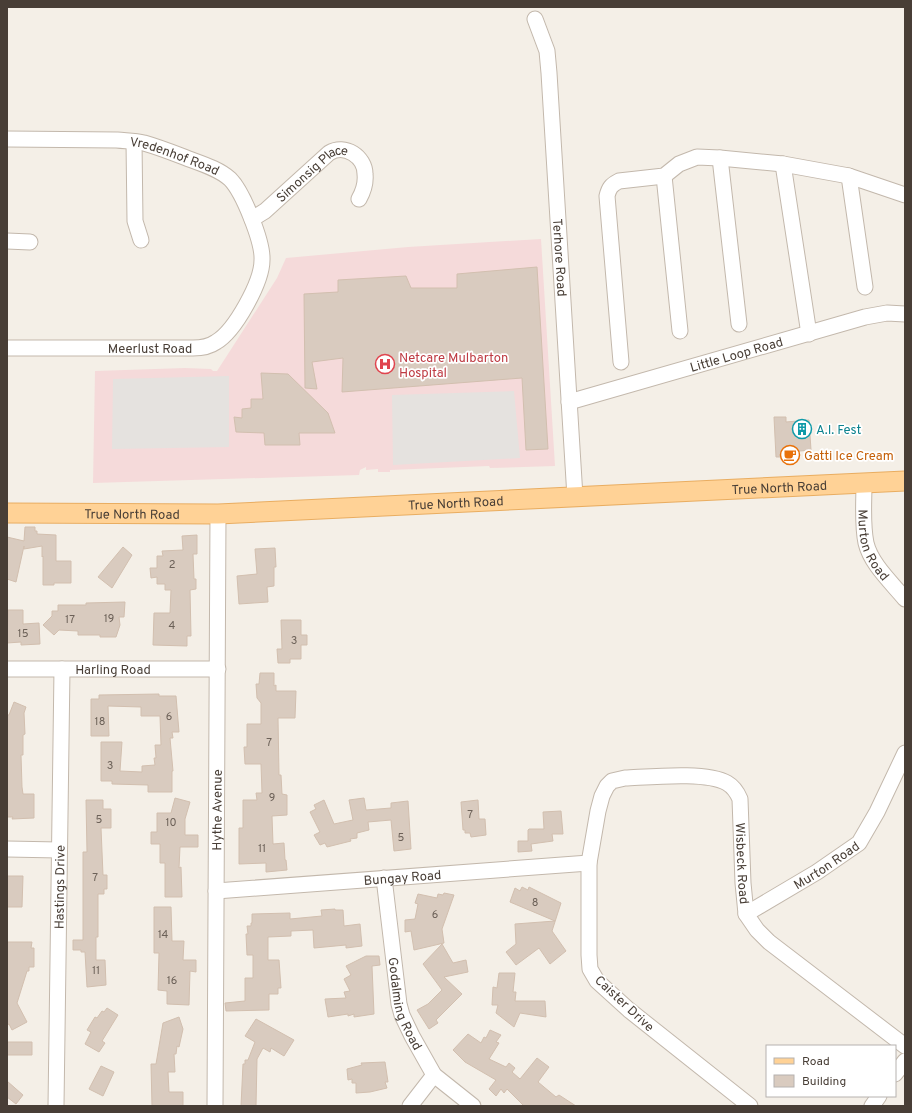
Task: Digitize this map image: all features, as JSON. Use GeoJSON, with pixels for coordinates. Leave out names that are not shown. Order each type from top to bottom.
{"type":"FeatureCollection","features":[{"type":"Feature","properties":{"kind":"main road","name":"True North Road"},"geometry":{"type":"LineString","coordinates":[[7,513],[218,514],[905,481]]}},
{"type":"Feature","properties":{"kind":"street","name":"Terhore Road"},"geometry":{"type":"LineString","coordinates":[[535,19],[547,51],[550,73],[575,497]]}},
{"type":"Feature","properties":{"kind":"street","name":"Vredenhof Road"},"geometry":{"type":"LineString","coordinates":[[7,139],[117,140],[134,142],[155,147],[222,173],[232,181],[238,190],[252,219],[263,255],[258,281]]}},
{"type":"Feature","properties":{"kind":"street"},"geometry":{"type":"LineString","coordinates":[[134,142],[135,221],[141,240]]}},
{"type":"Feature","properties":{"kind":"street","name":"Simonsig Place"},"geometry":{"type":"LineString","coordinates":[[252,219],[264,211],[329,153],[337,150],[343,149],[351,152],[358,157],[363,165],[366,175],[363,192],[360,199]]}},
{"type":"Feature","properties":{"kind":"street"},"geometry":{"type":"LineString","coordinates":[[621,362],[607,196],[608,189],[612,184],[664,176],[679,164],[697,157],[783,164],[849,176],[905,195]]}},
{"type":"Feature","properties":{"kind":"street"},"geometry":{"type":"LineString","coordinates":[[720,158],[739,324]]}},
{"type":"Feature","properties":{"kind":"street"},"geometry":{"type":"LineString","coordinates":[[783,164],[809,334]]}},
{"type":"Feature","properties":{"kind":"street"},"geometry":{"type":"LineString","coordinates":[[664,176],[680,331]]}},
{"type":"Feature","properties":{"kind":"street"},"geometry":{"type":"LineString","coordinates":[[849,176],[865,287]]}},
{"type":"Feature","properties":{"kind":"street"},"geometry":{"type":"LineString","coordinates":[[7,241],[30,242]]}},
{"type":"Feature","properties":{"kind":"street","name":"Meerlust Road"},"geometry":{"type":"LineString","coordinates":[[7,348],[193,348],[207,346],[217,342],[229,332],[258,281]]}},
{"type":"Feature","properties":{"kind":"street","name":"Little Loop Road"},"geometry":{"type":"LineString","coordinates":[[569,402],[865,317],[887,313],[905,314]]}},
{"type":"Feature","properties":{"kind":"street","name":"Murton Road"},"geometry":{"type":"LineString","coordinates":[[864,483],[866,542],[870,553],[878,566],[905,599]]}},
{"type":"Feature","properties":{"kind":"street","name":"Hythe Avenue"},"geometry":{"type":"LineString","coordinates":[[215,1106],[218,514]]}},
{"type":"Feature","properties":{"kind":"street","name":"Harling Road"},"geometry":{"type":"LineString","coordinates":[[7,669],[218,670]]}},
{"type":"Feature","properties":{"kind":"street","name":"Hastings Drive"},"geometry":{"type":"LineString","coordinates":[[56,1106],[62,669]]}},
{"type":"Feature","properties":{"kind":"street","name":"Murton Road"},"geometry":{"type":"LineString","coordinates":[[746,914],[817,872],[859,843],[877,812],[905,753]]}},
{"type":"Feature","properties":{"kind":"street","name":"Wisbeck Road"},"geometry":{"type":"LineString","coordinates":[[607,786],[612,781],[624,778],[703,776],[726,782],[735,789],[740,799],[746,914],[757,930],[769,942],[905,1046]]}},
{"type":"Feature","properties":{"kind":"street","name":"Caister Drive"},"geometry":{"type":"LineString","coordinates":[[607,786],[598,810],[589,863],[590,969],[597,981],[629,1010],[750,1106]]}},
{"type":"Feature","properties":{"kind":"street"},"geometry":{"type":"LineString","coordinates":[[7,849],[59,850]]}},
{"type":"Feature","properties":{"kind":"street","name":"Bungay Road"},"geometry":{"type":"LineString","coordinates":[[216,891],[589,863]]}},
{"type":"Feature","properties":{"kind":"street","name":"Godalming Road"},"geometry":{"type":"LineString","coordinates":[[384,878],[399,1004],[402,1015],[434,1075],[473,1106]]}},
{"type":"Feature","properties":{"kind":"street"},"geometry":{"type":"LineString","coordinates":[[896,1073],[905,1061]]}},
{"type":"Feature","properties":{"kind":"street"},"geometry":{"type":"LineString","coordinates":[[410,1106],[434,1075]]}},
{"type":"Feature","properties":{"kind":"street"},"geometry":{"type":"LineString","coordinates":[[872,1106],[878,1097]]}},
{"type":"Feature","properties":{"kind":"shaded area","name":"Netcare Mulbarton Hospital"},"geometry":{"type":"Polygon","coordinates":[[[541,239],[555,466],[490,468],[489,466],[390,470],[390,472],[378,472],[378,469],[366,470],[366,467],[360,470],[359,475],[93,483],[95,371],[185,368],[211,369],[213,371],[217,371],[277,278],[286,258],[408,247],[541,239]]]}},
{"type":"Feature","properties":{"kind":"shaded area"},"geometry":{"type":"Polygon","coordinates":[[[229,376],[229,447],[112,449],[113,379],[229,376]]]}},
{"type":"Feature","properties":{"kind":"shaded area"},"geometry":{"type":"Polygon","coordinates":[[[514,391],[520,458],[393,465],[392,395],[514,391]]]}},
{"type":"Feature","properties":{"kind":"building"},"geometry":{"type":"Polygon","coordinates":[[[537,267],[548,449],[526,450],[522,378],[342,392],[343,358],[312,362],[317,389],[305,388],[304,294],[338,292],[338,280],[406,276],[411,288],[457,288],[457,274],[537,267]]]}},
{"type":"Feature","properties":{"kind":"building"},"geometry":{"type":"Polygon","coordinates":[[[261,373],[288,374],[328,413],[335,433],[299,433],[300,445],[265,445],[264,433],[236,432],[234,417],[242,418],[242,409],[251,408],[251,399],[263,399],[261,373]]]}},
{"type":"Feature","properties":{"kind":"building"},"geometry":{"type":"Polygon","coordinates":[[[774,417],[786,417],[786,422],[809,420],[811,450],[788,452],[788,457],[776,457],[774,417]]]}},
{"type":"Feature","properties":{"kind":"building"},"geometry":{"type":"Polygon","coordinates":[[[25,527],[35,527],[37,534],[56,535],[56,561],[71,561],[71,583],[54,583],[54,585],[43,585],[42,546],[24,549],[24,546],[16,582],[7,579],[7,537],[24,541],[25,527]]]}},
{"type":"Feature","properties":{"kind":"building"},"geometry":{"type":"Polygon","coordinates":[[[197,535],[197,554],[193,554],[196,589],[190,590],[191,636],[187,636],[187,646],[153,645],[154,613],[170,613],[171,590],[165,590],[165,584],[157,584],[157,577],[151,578],[150,568],[157,568],[157,556],[163,556],[162,551],[183,550],[182,536],[197,535]]]}},
{"type":"Feature","properties":{"kind":"building"},"geometry":{"type":"Polygon","coordinates":[[[123,547],[132,555],[112,588],[98,577],[123,547]]]}},
{"type":"Feature","properties":{"kind":"building"},"geometry":{"type":"Polygon","coordinates":[[[275,548],[276,567],[274,567],[274,586],[267,587],[268,602],[239,604],[237,576],[257,574],[255,549],[275,548]]]}},
{"type":"Feature","properties":{"kind":"building"},"geometry":{"type":"Polygon","coordinates":[[[125,602],[124,617],[119,617],[120,625],[116,637],[78,635],[78,631],[59,630],[54,635],[43,625],[52,616],[52,611],[58,611],[58,605],[86,605],[86,603],[125,602]]]}},
{"type":"Feature","properties":{"kind":"building"},"geometry":{"type":"Polygon","coordinates":[[[8,610],[23,610],[23,624],[39,623],[40,644],[21,645],[21,642],[7,643],[8,610]]]}},
{"type":"Feature","properties":{"kind":"building"},"geometry":{"type":"Polygon","coordinates":[[[281,620],[301,620],[301,635],[307,635],[307,645],[301,645],[301,659],[290,659],[290,663],[278,663],[277,649],[282,649],[281,620]]]}},
{"type":"Feature","properties":{"kind":"building"},"geometry":{"type":"Polygon","coordinates":[[[260,673],[274,673],[274,686],[276,685],[276,691],[296,691],[295,718],[278,718],[279,775],[281,775],[282,794],[287,795],[287,815],[272,816],[273,844],[284,843],[287,870],[266,872],[266,863],[239,864],[239,828],[243,828],[243,800],[257,800],[256,793],[262,793],[261,764],[245,764],[244,747],[247,747],[247,724],[261,724],[261,703],[257,698],[256,684],[259,684],[260,673]]]}},
{"type":"Feature","properties":{"kind":"building"},"geometry":{"type":"Polygon","coordinates":[[[159,694],[159,696],[176,696],[179,732],[172,732],[173,738],[170,738],[173,771],[172,792],[148,792],[148,785],[112,784],[112,781],[101,781],[101,742],[122,742],[120,771],[142,772],[142,766],[155,765],[155,745],[161,745],[160,716],[141,716],[141,707],[108,706],[109,736],[91,736],[91,699],[99,699],[99,695],[159,694]]]}},
{"type":"Feature","properties":{"kind":"building"},"geometry":{"type":"Polygon","coordinates":[[[14,702],[26,707],[24,713],[25,734],[23,735],[23,755],[21,755],[22,787],[23,794],[34,794],[34,818],[12,819],[13,817],[7,817],[7,715],[9,715],[14,702]]]}},
{"type":"Feature","properties":{"kind":"building"},"geometry":{"type":"Polygon","coordinates":[[[175,798],[190,802],[185,819],[185,835],[198,835],[198,847],[180,847],[179,868],[181,867],[182,897],[165,897],[165,863],[160,863],[160,844],[151,844],[151,832],[157,832],[157,813],[171,813],[175,798]]]}},
{"type":"Feature","properties":{"kind":"building"},"geometry":{"type":"Polygon","coordinates":[[[364,798],[366,810],[391,808],[391,803],[408,801],[411,849],[394,851],[391,820],[368,822],[369,830],[357,833],[357,838],[350,839],[351,841],[327,847],[325,843],[320,845],[314,835],[320,832],[310,812],[316,809],[314,805],[324,800],[334,824],[353,820],[349,800],[364,798]]]}},
{"type":"Feature","properties":{"kind":"building"},"geometry":{"type":"Polygon","coordinates":[[[86,800],[103,800],[103,809],[111,809],[111,828],[101,828],[103,875],[107,875],[107,889],[104,889],[104,894],[98,894],[98,937],[96,937],[96,960],[105,960],[106,985],[87,987],[85,952],[81,952],[81,950],[73,950],[73,940],[83,940],[83,852],[87,852],[86,800]]]}},
{"type":"Feature","properties":{"kind":"building"},"geometry":{"type":"Polygon","coordinates":[[[478,800],[479,819],[485,819],[486,835],[471,837],[470,833],[465,833],[465,830],[463,830],[461,802],[478,800]]]}},
{"type":"Feature","properties":{"kind":"building"},"geometry":{"type":"Polygon","coordinates":[[[561,811],[563,834],[552,834],[553,841],[531,844],[532,851],[518,852],[518,841],[528,841],[529,829],[544,829],[543,812],[561,811]]]}},
{"type":"Feature","properties":{"kind":"building"},"geometry":{"type":"Polygon","coordinates":[[[7,876],[23,876],[22,907],[7,907],[7,876]]]}},
{"type":"Feature","properties":{"kind":"building"},"geometry":{"type":"Polygon","coordinates":[[[522,887],[528,890],[529,887],[561,903],[552,931],[566,951],[550,964],[539,948],[516,965],[506,952],[516,944],[515,924],[555,921],[510,902],[515,888],[520,891],[522,887]]]}},
{"type":"Feature","properties":{"kind":"building"},"geometry":{"type":"Polygon","coordinates":[[[444,893],[454,895],[442,929],[444,943],[414,950],[411,931],[405,932],[405,920],[415,919],[418,904],[415,903],[418,894],[437,898],[438,894],[443,895],[444,893]]]}},
{"type":"Feature","properties":{"kind":"building"},"geometry":{"type":"Polygon","coordinates":[[[154,907],[171,907],[172,941],[184,941],[183,960],[196,960],[196,972],[190,971],[189,1005],[167,1004],[167,991],[158,990],[159,953],[154,953],[154,907]]]}},
{"type":"Feature","properties":{"kind":"building"},"geometry":{"type":"Polygon","coordinates":[[[321,910],[343,910],[344,926],[360,924],[362,946],[346,948],[346,945],[314,948],[313,930],[291,931],[291,936],[268,937],[268,960],[279,960],[281,988],[278,988],[278,994],[269,994],[269,1010],[226,1011],[225,1003],[245,1001],[245,978],[253,978],[253,955],[247,955],[246,934],[248,934],[247,926],[251,926],[252,923],[252,914],[290,913],[290,919],[322,916],[321,910]]]}},
{"type":"Feature","properties":{"kind":"building"},"geometry":{"type":"Polygon","coordinates":[[[7,942],[32,942],[31,948],[34,948],[34,967],[29,967],[29,971],[27,971],[17,1003],[27,1022],[12,1030],[9,1024],[7,1025],[7,942]]]}},
{"type":"Feature","properties":{"kind":"building"},"geometry":{"type":"Polygon","coordinates":[[[442,944],[453,963],[466,960],[468,972],[444,977],[462,994],[436,1020],[438,1023],[429,1029],[417,1010],[428,1004],[442,990],[423,964],[442,944]]]}},
{"type":"Feature","properties":{"kind":"building"},"geometry":{"type":"Polygon","coordinates":[[[366,956],[379,956],[380,965],[372,966],[374,1014],[354,1017],[354,1014],[348,1016],[348,1014],[328,1017],[325,999],[346,998],[344,992],[350,991],[344,979],[351,975],[346,966],[366,956]]]}},
{"type":"Feature","properties":{"kind":"building"},"geometry":{"type":"Polygon","coordinates":[[[499,973],[515,973],[513,992],[516,992],[515,1001],[545,1001],[546,1017],[520,1013],[514,1027],[496,1013],[498,1005],[492,1005],[493,987],[497,988],[499,973]]]}},
{"type":"Feature","properties":{"kind":"building"},"geometry":{"type":"Polygon","coordinates":[[[107,1008],[118,1015],[102,1041],[105,1043],[99,1052],[85,1044],[91,1032],[87,1030],[95,1017],[97,1018],[102,1011],[104,1012],[107,1008]]]}},
{"type":"Feature","properties":{"kind":"building"},"geometry":{"type":"Polygon","coordinates":[[[179,1017],[183,1029],[179,1047],[177,1046],[176,1054],[174,1054],[175,1072],[168,1072],[169,1092],[183,1092],[183,1106],[152,1106],[151,1064],[156,1064],[163,1023],[179,1017]]]}},
{"type":"Feature","properties":{"kind":"building"},"geometry":{"type":"Polygon","coordinates":[[[256,1019],[294,1040],[284,1056],[271,1048],[270,1052],[263,1048],[257,1059],[256,1106],[241,1106],[243,1064],[245,1064],[245,1060],[248,1060],[255,1042],[245,1036],[256,1019]]]}},
{"type":"Feature","properties":{"kind":"building"},"geometry":{"type":"Polygon","coordinates":[[[490,1030],[501,1035],[496,1042],[499,1043],[489,1059],[506,1067],[509,1063],[515,1068],[512,1072],[520,1079],[537,1058],[549,1067],[538,1082],[556,1097],[559,1095],[576,1106],[524,1106],[507,1089],[504,1093],[501,1089],[496,1096],[489,1089],[496,1080],[465,1062],[453,1050],[468,1034],[481,1043],[484,1037],[486,1038],[490,1030]]]}},
{"type":"Feature","properties":{"kind":"building"},"geometry":{"type":"Polygon","coordinates":[[[7,1042],[32,1042],[32,1055],[7,1055],[7,1042]]]}},
{"type":"Feature","properties":{"kind":"building"},"geometry":{"type":"Polygon","coordinates":[[[385,1062],[388,1082],[385,1082],[387,1088],[370,1092],[356,1093],[356,1083],[352,1083],[352,1079],[348,1080],[347,1069],[362,1065],[361,1063],[385,1062]]]}},
{"type":"Feature","properties":{"kind":"building"},"geometry":{"type":"Polygon","coordinates":[[[101,1066],[114,1072],[103,1096],[89,1089],[101,1066]]]}},
{"type":"Feature","properties":{"kind":"building"},"geometry":{"type":"Polygon","coordinates":[[[7,1081],[23,1095],[16,1104],[7,1097],[7,1081]]]}},
{"type":"Feature","properties":{"kind":"place","name":"Netcare Mulbarton Hospital"},"geometry":{"type":"Point","coordinates":[385,364]}},
{"type":"Feature","properties":{"kind":"place","name":"A.I. Fest"},"geometry":{"type":"Point","coordinates":[802,429]}},
{"type":"Feature","properties":{"kind":"place","name":"Gatti Ice Cream"},"geometry":{"type":"Point","coordinates":[790,455]}}]}
